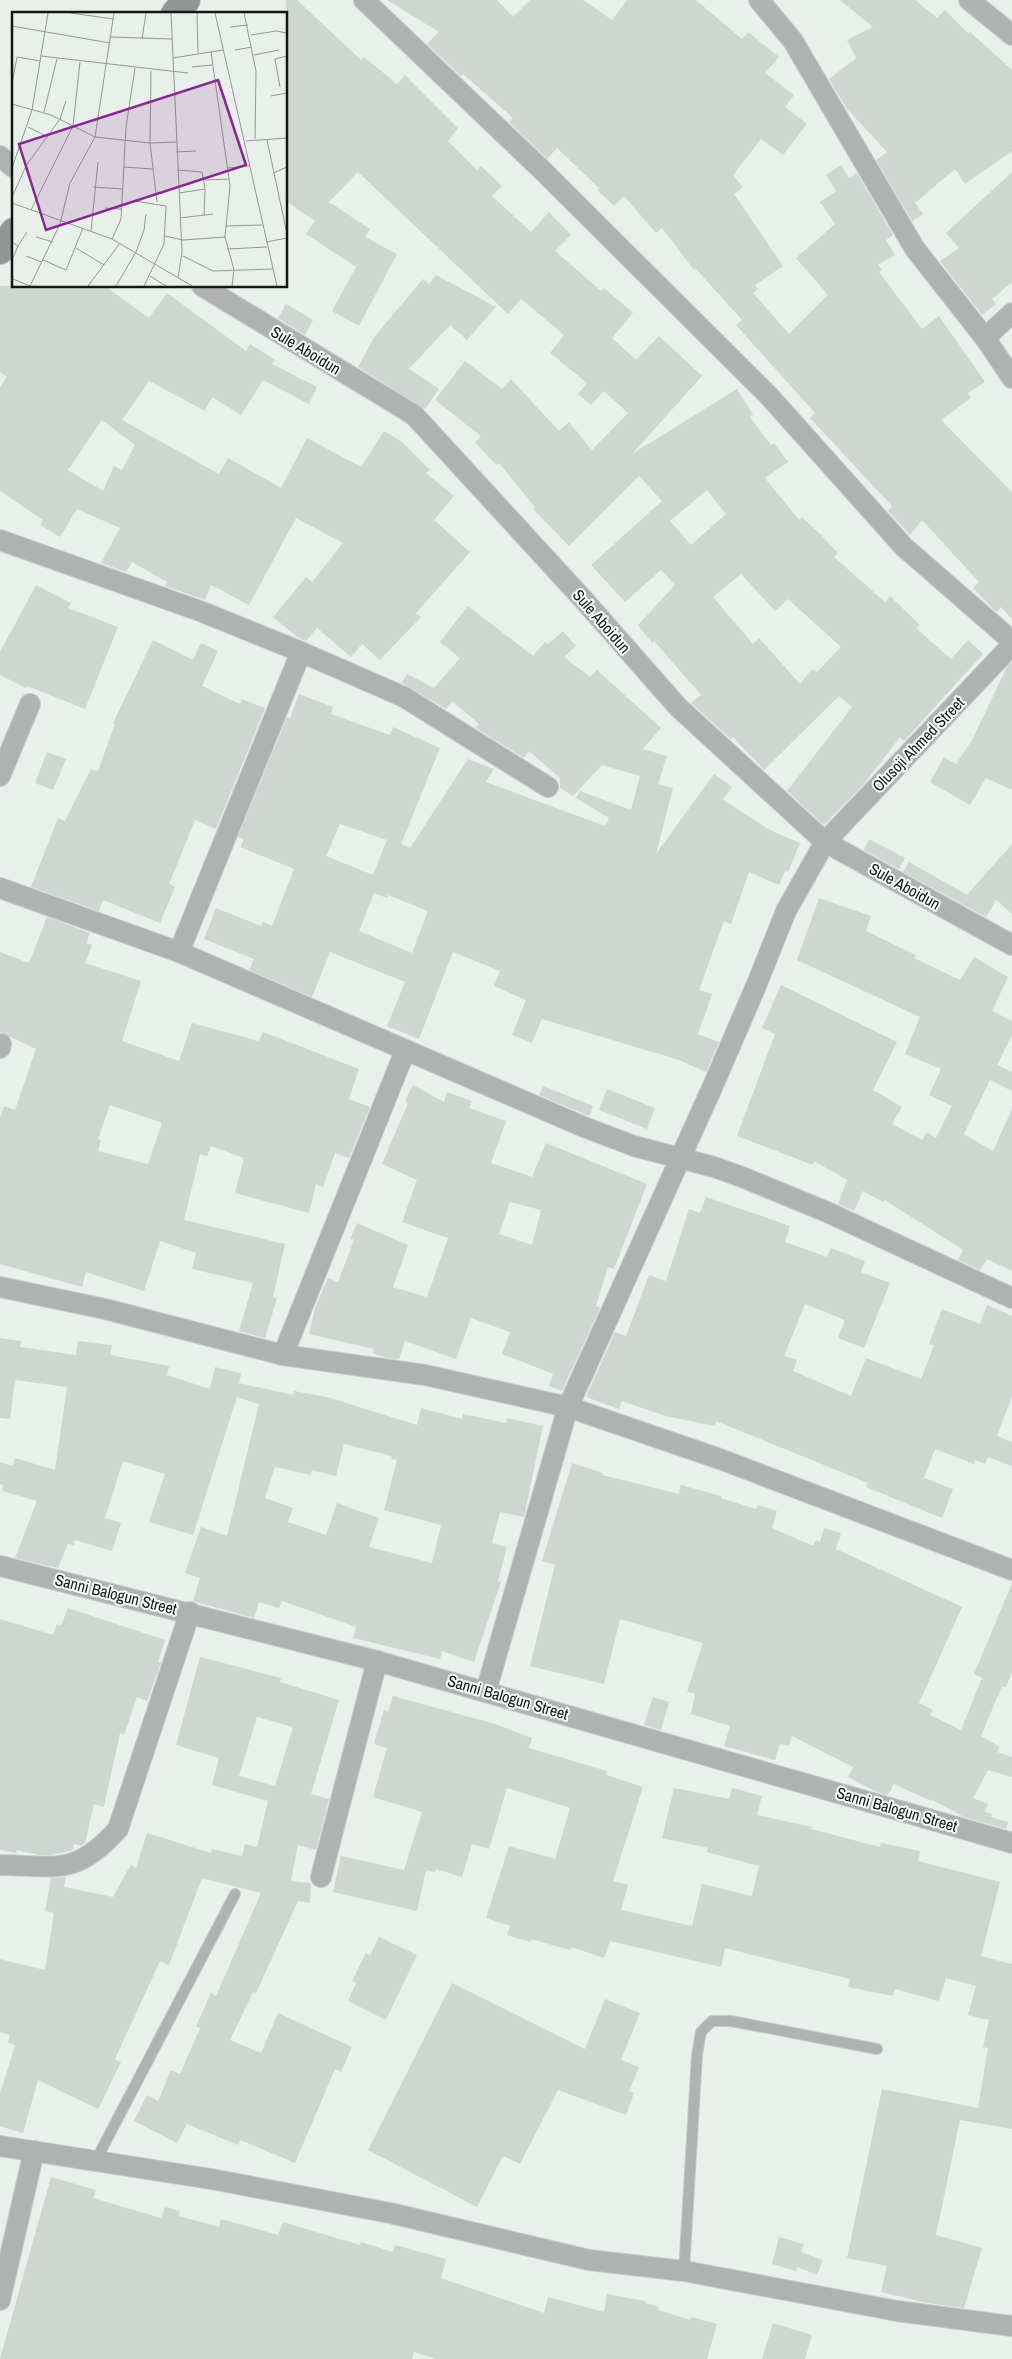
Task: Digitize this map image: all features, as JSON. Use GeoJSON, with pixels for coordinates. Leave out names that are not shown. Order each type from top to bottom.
{"type":"FeatureCollection","features":[{"type":"Feature","properties":{"kind":"street"},"geometry":{"type":"LineString","coordinates":[[177,12],[186,0]]}},
{"type":"Feature","properties":{"kind":"street"},"geometry":{"type":"LineString","coordinates":[[364,0],[543,171],[769,396],[904,548],[1012,641]]}},
{"type":"Feature","properties":{"kind":"street"},"geometry":{"type":"LineString","coordinates":[[759,0],[793,41],[915,249],[985,338],[1012,378]]}},
{"type":"Feature","properties":{"kind":"street"},"geometry":{"type":"LineString","coordinates":[[969,0],[1012,35]]}},
{"type":"Feature","properties":{"kind":"street"},"geometry":{"type":"LineString","coordinates":[[0,156],[12,166]]}},
{"type":"Feature","properties":{"kind":"street"},"geometry":{"type":"LineString","coordinates":[[0,250],[12,235]]}},
{"type":"Feature","properties":{"kind":"street","name":"Sule Aboidun"},"geometry":{"type":"LineString","coordinates":[[205,288],[414,415],[576,591],[678,707],[825,842],[1012,945]]}},
{"type":"Feature","properties":{"kind":"street"},"geometry":{"type":"LineString","coordinates":[[985,338],[1012,313]]}},
{"type":"Feature","properties":{"kind":"street"},"geometry":{"type":"LineString","coordinates":[[0,540],[200,611],[301,652],[404,698],[548,788]]}},
{"type":"Feature","properties":{"kind":"street","name":"Olusoji Ahmed Street"},"geometry":{"type":"LineString","coordinates":[[486,1691],[568,1406],[680,1159],[756,986],[786,911],[825,842],[1012,645]]}},
{"type":"Feature","properties":{"kind":"street"},"geometry":{"type":"LineString","coordinates":[[179,952],[301,652]]}},
{"type":"Feature","properties":{"kind":"street"},"geometry":{"type":"LineString","coordinates":[[0,776],[30,704]]}},
{"type":"Feature","properties":{"kind":"street"},"geometry":{"type":"LineString","coordinates":[[0,888],[179,952],[584,1127],[634,1146],[714,1167],[828,1212],[1012,1298]]}},
{"type":"Feature","properties":{"kind":"street"},"geometry":{"type":"LineString","coordinates":[[282,1355],[405,1051]]}},
{"type":"Feature","properties":{"kind":"street"},"geometry":{"type":"LineString","coordinates":[[0,1287],[105,1309],[282,1355],[425,1375],[568,1406],[720,1459],[1012,1570]]}},
{"type":"Feature","properties":{"kind":"street","name":"Sanni Balogun Street"},"geometry":{"type":"LineString","coordinates":[[0,1566],[190,1612],[377,1661],[1012,1843]]}},
{"type":"Feature","properties":{"kind":"street"},"geometry":{"type":"LineString","coordinates":[[0,1865],[55,1867],[79,1863],[100,1849],[118,1829],[190,1612]]}},
{"type":"Feature","properties":{"kind":"street"},"geometry":{"type":"LineString","coordinates":[[321,1877],[377,1661]]}},
{"type":"Feature","properties":{"kind":"street"},"geometry":{"type":"LineString","coordinates":[[0,2146],[211,2179],[380,2212],[589,2260],[684,2271],[897,2311],[1012,2326]]}},
{"type":"Feature","properties":{"kind":"street"},"geometry":{"type":"LineString","coordinates":[[0,2300],[34,2151]]}},
{"type":"Feature","properties":{"kind":"lane"},"geometry":{"type":"LineString","coordinates":[[95,2162],[235,1894]]}},
{"type":"Feature","properties":{"kind":"lane"},"geometry":{"type":"LineString","coordinates":[[684,2271],[697,2055],[701,2032],[712,2021],[731,2021],[877,2048]]}},
{"type":"Feature","properties":{"kind":"building"},"geometry":{"type":"Polygon","coordinates":[[[286,0],[297,0],[361,60],[364,57],[397,84],[405,75],[458,128],[448,141],[477,170],[481,166],[502,186],[492,196],[531,232],[549,212],[571,235],[555,251],[601,291],[604,288],[633,313],[612,338],[636,360],[659,336],[702,376],[632,454],[737,389],[753,415],[750,417],[771,445],[774,443],[788,462],[765,478],[799,520],[802,517],[821,535],[838,553],[834,557],[885,602],[890,596],[920,625],[916,628],[951,659],[968,640],[983,654],[904,741],[900,737],[863,785],[824,825],[787,791],[852,707],[839,696],[764,770],[733,737],[731,739],[691,703],[701,695],[654,641],[652,643],[638,625],[675,585],[661,570],[625,602],[591,565],[662,501],[639,476],[569,546],[533,509],[535,507],[499,463],[496,465],[475,442],[481,436],[435,400],[465,361],[502,389],[511,379],[559,431],[569,422],[592,450],[628,413],[604,391],[591,405],[578,394],[587,383],[550,353],[564,335],[521,299],[508,314],[358,172],[329,202],[370,229],[365,237],[397,254],[359,326],[332,311],[356,267],[306,234],[315,221],[288,202],[288,12],[286,12],[286,0]],[[707,490],[670,521],[691,545],[726,514],[707,490]],[[741,574],[713,597],[753,644],[759,638],[800,684],[812,669],[817,672],[841,647],[788,599],[775,611],[741,574]]]}},
{"type":"Feature","properties":{"kind":"building"},"geometry":{"type":"Polygon","coordinates":[[[387,0],[497,0],[513,17],[530,0],[583,0],[612,20],[627,0],[696,0],[742,39],[748,32],[779,57],[765,73],[794,95],[785,107],[807,124],[783,155],[761,139],[733,175],[743,187],[734,194],[783,266],[755,285],[758,289],[753,293],[789,334],[828,295],[796,258],[835,224],[820,202],[836,191],[826,175],[841,165],[849,178],[857,173],[893,235],[886,240],[895,255],[878,265],[882,270],[879,272],[922,329],[939,316],[985,382],[968,393],[971,398],[941,420],[1012,492],[1012,619],[1001,607],[996,612],[973,588],[979,582],[922,520],[910,535],[888,511],[892,506],[810,418],[815,413],[736,325],[742,320],[696,269],[694,270],[662,228],[656,233],[624,196],[614,206],[597,190],[599,188],[557,148],[547,159],[509,122],[513,118],[463,74],[461,76],[427,44],[439,32],[387,0]]]}},
{"type":"Feature","properties":{"kind":"building"},"geometry":{"type":"Polygon","coordinates":[[[840,0],[915,0],[937,18],[945,10],[968,33],[970,32],[1012,70],[1012,151],[965,184],[955,169],[915,203],[923,214],[912,221],[876,160],[887,152],[847,109],[829,79],[856,58],[847,40],[873,27],[840,0]]]}},
{"type":"Feature","properties":{"kind":"building"},"geometry":{"type":"Polygon","coordinates":[[[1012,172],[1012,282],[992,299],[996,304],[982,315],[940,261],[959,248],[946,233],[1012,172]]]}},
{"type":"Feature","properties":{"kind":"building"},"geometry":{"type":"Polygon","coordinates":[[[436,275],[496,307],[467,340],[450,325],[409,369],[439,389],[425,409],[358,367],[375,336],[423,279],[429,284],[436,275]]]}},
{"type":"Feature","properties":{"kind":"building"},"geometry":{"type":"Polygon","coordinates":[[[0,286],[12,286],[12,288],[108,288],[149,318],[167,293],[246,351],[250,344],[275,360],[272,364],[317,387],[309,404],[263,380],[241,415],[212,397],[205,411],[149,381],[122,420],[219,474],[228,458],[281,488],[307,438],[361,467],[384,431],[402,442],[430,470],[426,473],[454,496],[434,520],[470,552],[416,613],[421,617],[380,660],[362,644],[351,657],[317,628],[306,641],[299,638],[273,617],[306,577],[312,582],[343,543],[296,518],[249,605],[211,585],[205,600],[165,586],[167,582],[132,562],[126,572],[101,563],[120,528],[77,509],[60,537],[40,525],[43,520],[0,491],[0,387],[7,377],[0,372],[0,286]],[[102,420],[68,470],[103,491],[114,466],[122,470],[135,445],[102,420]]]}},
{"type":"Feature","properties":{"kind":"building"},"geometry":{"type":"Polygon","coordinates":[[[286,304],[313,320],[305,335],[278,318],[286,304]]]}},
{"type":"Feature","properties":{"kind":"building"},"geometry":{"type":"Polygon","coordinates":[[[36,585],[71,603],[68,608],[118,627],[85,709],[27,686],[26,688],[0,675],[0,652],[36,585]]]}},
{"type":"Feature","properties":{"kind":"building"},"geometry":{"type":"Polygon","coordinates":[[[468,606],[533,656],[545,642],[548,644],[563,631],[576,646],[564,657],[590,677],[597,670],[661,728],[643,749],[667,756],[658,784],[673,788],[656,854],[714,774],[732,787],[723,800],[770,830],[800,843],[788,872],[785,871],[779,885],[749,872],[731,924],[724,921],[699,990],[712,994],[698,1034],[719,1042],[706,1072],[679,1060],[542,1019],[532,1043],[512,1035],[526,1000],[494,986],[500,971],[453,952],[419,1039],[387,1026],[405,982],[330,952],[312,997],[249,970],[254,959],[204,939],[216,908],[261,926],[263,922],[272,926],[294,869],[240,847],[244,839],[238,837],[287,717],[290,718],[299,694],[333,707],[331,714],[390,735],[393,727],[440,748],[401,844],[410,848],[468,759],[494,769],[486,782],[605,826],[609,818],[576,798],[580,791],[631,810],[640,776],[602,765],[573,796],[560,788],[560,778],[529,751],[524,758],[476,728],[479,724],[452,701],[446,709],[402,683],[407,674],[434,688],[460,658],[440,642],[468,606]],[[340,824],[326,856],[373,875],[387,840],[340,824]],[[374,893],[359,931],[412,953],[428,911],[388,895],[387,898],[374,893]]]}},
{"type":"Feature","properties":{"kind":"building"},"geometry":{"type":"Polygon","coordinates":[[[153,640],[193,660],[201,643],[218,651],[202,686],[240,704],[242,699],[265,708],[216,829],[195,820],[169,884],[175,887],[160,923],[103,900],[99,911],[31,887],[58,818],[65,821],[91,769],[98,771],[115,724],[113,723],[153,640]]]}},
{"type":"Feature","properties":{"kind":"building"},"geometry":{"type":"Polygon","coordinates":[[[1012,662],[1012,790],[986,778],[970,805],[930,782],[944,757],[956,764],[972,740],[1007,667],[1012,662]]]}},
{"type":"Feature","properties":{"kind":"building"},"geometry":{"type":"Polygon","coordinates":[[[47,752],[66,759],[53,790],[35,783],[47,752]]]}},
{"type":"Feature","properties":{"kind":"building"},"geometry":{"type":"Polygon","coordinates":[[[869,839],[905,858],[899,869],[864,850],[869,839]]]}},
{"type":"Feature","properties":{"kind":"building"},"geometry":{"type":"Polygon","coordinates":[[[1012,844],[1012,914],[996,900],[986,917],[903,872],[909,862],[967,895],[1012,844]]]}},
{"type":"Feature","properties":{"kind":"building"},"geometry":{"type":"Polygon","coordinates":[[[819,898],[871,916],[866,931],[916,955],[914,958],[960,980],[974,957],[1008,977],[992,1011],[1012,1021],[1012,1035],[997,1065],[1012,1072],[1012,1091],[990,1080],[964,1134],[993,1151],[1012,1109],[1012,1271],[987,1259],[980,1270],[958,1260],[963,1250],[885,1200],[883,1202],[863,1191],[854,1211],[838,1204],[847,1180],[814,1161],[813,1165],[737,1136],[775,1034],[762,1028],[781,985],[897,1042],[873,1090],[902,1107],[892,1124],[922,1140],[927,1132],[936,1138],[952,1106],[929,1095],[941,1069],[905,1054],[920,1017],[797,960],[819,898]]]}},
{"type":"Feature","properties":{"kind":"building"},"geometry":{"type":"Polygon","coordinates":[[[47,917],[90,933],[86,943],[92,945],[85,963],[141,981],[122,1041],[179,1061],[192,1023],[259,1041],[263,1032],[359,1069],[349,1099],[370,1107],[349,1158],[335,1153],[323,1187],[316,1184],[309,1213],[235,1193],[244,1158],[211,1146],[207,1156],[200,1154],[184,1220],[285,1244],[273,1297],[277,1298],[265,1338],[239,1331],[253,1283],[192,1269],[196,1253],[160,1241],[144,1291],[86,1272],[82,1287],[0,1264],[0,1118],[4,1106],[15,1110],[36,1049],[0,1032],[0,952],[29,963],[47,917]],[[110,1105],[98,1139],[101,1140],[98,1151],[148,1164],[162,1123],[110,1105]]]}},
{"type":"Feature","properties":{"kind":"building"},"geometry":{"type":"Polygon","coordinates":[[[413,1085],[444,1102],[447,1092],[472,1101],[469,1108],[506,1121],[491,1163],[532,1177],[546,1143],[647,1184],[614,1269],[608,1267],[596,1306],[600,1308],[562,1391],[549,1386],[553,1374],[502,1354],[510,1332],[471,1318],[456,1359],[405,1341],[399,1359],[387,1358],[372,1353],[374,1349],[309,1334],[315,1308],[328,1278],[338,1282],[354,1240],[350,1239],[357,1223],[408,1245],[393,1287],[427,1297],[448,1238],[402,1222],[417,1180],[382,1164],[408,1103],[405,1101],[413,1085]],[[510,1202],[499,1234],[532,1245],[541,1210],[510,1202]]]}},
{"type":"Feature","properties":{"kind":"building"},"geometry":{"type":"Polygon","coordinates":[[[543,1086],[593,1106],[589,1116],[539,1095],[543,1086]]]}},
{"type":"Feature","properties":{"kind":"building"},"geometry":{"type":"Polygon","coordinates":[[[607,1089],[655,1108],[647,1129],[599,1110],[607,1089]]]}},
{"type":"Feature","properties":{"kind":"building"},"geometry":{"type":"Polygon","coordinates":[[[706,1197],[790,1226],[785,1242],[827,1257],[831,1248],[865,1261],[861,1272],[890,1283],[864,1348],[838,1338],[845,1320],[805,1304],[784,1356],[797,1360],[793,1371],[851,1396],[866,1358],[921,1379],[934,1345],[929,1344],[942,1309],[980,1324],[987,1305],[1012,1316],[1012,1396],[997,1436],[1012,1442],[1012,1466],[988,1457],[985,1464],[975,1460],[974,1464],[935,1449],[924,1478],[953,1489],[942,1518],[866,1487],[868,1483],[716,1421],[715,1426],[665,1416],[622,1401],[619,1409],[586,1397],[615,1332],[626,1336],[649,1275],[666,1281],[689,1209],[700,1213],[706,1197]]]}},
{"type":"Feature","properties":{"kind":"building"},"geometry":{"type":"Polygon","coordinates":[[[0,1338],[21,1341],[20,1347],[76,1355],[78,1341],[112,1345],[110,1355],[169,1366],[167,1375],[210,1389],[215,1367],[241,1373],[239,1383],[293,1395],[294,1391],[327,1397],[417,1425],[421,1408],[462,1419],[463,1414],[506,1423],[507,1418],[543,1426],[524,1517],[500,1512],[492,1543],[507,1547],[498,1581],[501,1582],[474,1662],[442,1651],[440,1659],[353,1638],[356,1627],[282,1601],[279,1608],[259,1602],[254,1618],[193,1601],[200,1578],[185,1573],[201,1527],[227,1536],[259,1404],[237,1397],[193,1535],[149,1522],[165,1474],[123,1461],[105,1518],[121,1523],[112,1551],[75,1540],[74,1545],[68,1544],[58,1568],[15,1558],[37,1501],[2,1491],[4,1486],[0,1484],[0,1462],[13,1466],[15,1458],[55,1470],[67,1387],[15,1380],[10,1419],[0,1418],[0,1338]],[[344,1444],[336,1476],[312,1470],[311,1475],[275,1467],[265,1498],[293,1508],[288,1522],[326,1535],[337,1503],[379,1518],[369,1547],[432,1563],[441,1525],[384,1510],[397,1460],[391,1459],[392,1456],[344,1444]]]}},
{"type":"Feature","properties":{"kind":"building"},"geometry":{"type":"Polygon","coordinates":[[[572,1463],[603,1473],[602,1475],[679,1494],[681,1485],[721,1496],[721,1498],[756,1509],[758,1505],[777,1511],[772,1528],[813,1546],[816,1540],[820,1542],[824,1528],[841,1533],[836,1549],[962,1607],[919,1703],[933,1710],[930,1715],[961,1730],[982,1678],[974,1674],[1012,1583],[1012,1672],[1006,1687],[1002,1686],[981,1736],[1000,1747],[997,1752],[1012,1757],[1012,1777],[988,1770],[973,1798],[988,1804],[985,1812],[992,1814],[991,1817],[1008,1822],[1006,1829],[964,1817],[932,1800],[894,1784],[888,1795],[877,1792],[848,1777],[853,1767],[792,1736],[789,1746],[780,1744],[775,1760],[724,1746],[730,1726],[691,1714],[695,1694],[687,1692],[703,1643],[620,1619],[604,1684],[530,1666],[555,1565],[542,1561],[572,1463]]]}},
{"type":"Feature","properties":{"kind":"building"},"geometry":{"type":"Polygon","coordinates":[[[68,1608],[165,1640],[158,1662],[161,1663],[147,1701],[137,1697],[124,1735],[120,1733],[104,1807],[94,1804],[85,1843],[81,1846],[74,1844],[73,1850],[51,1855],[38,1855],[17,1850],[16,1853],[0,1850],[0,1619],[53,1635],[57,1624],[61,1626],[68,1608]]]}},
{"type":"Feature","properties":{"kind":"building"},"geometry":{"type":"Polygon","coordinates":[[[200,1657],[281,1678],[280,1682],[339,1700],[311,1794],[329,1799],[316,1850],[298,1845],[291,1881],[311,1883],[310,1903],[298,1901],[256,1993],[253,1992],[230,2040],[261,2053],[278,2013],[352,2047],[341,2072],[335,2069],[295,2163],[240,2140],[238,2145],[187,2124],[177,2143],[134,2121],[147,2095],[158,2101],[171,2070],[180,2074],[200,2028],[196,2026],[211,1993],[216,1996],[261,1893],[202,1878],[169,1965],[160,1961],[115,2059],[121,2062],[98,2109],[38,2080],[23,2133],[0,2126],[0,2094],[15,2045],[8,2043],[10,2035],[0,2032],[0,1959],[45,1970],[54,1913],[45,1911],[51,1878],[66,1877],[64,1887],[113,1897],[131,1864],[136,1868],[147,1833],[211,1853],[212,1849],[242,1856],[245,1844],[257,1847],[268,1801],[212,1785],[219,1758],[176,1745],[200,1657]],[[257,1717],[239,1776],[275,1786],[293,1727],[257,1717]]]}},
{"type":"Feature","properties":{"kind":"building"},"geometry":{"type":"Polygon","coordinates":[[[393,1696],[495,1724],[532,1738],[529,1748],[607,1771],[606,1775],[643,1787],[613,1881],[628,1885],[621,1910],[692,1926],[702,1884],[752,1896],[759,1866],[707,1852],[708,1848],[662,1838],[674,1788],[729,1799],[732,1788],[762,1796],[757,1815],[812,1827],[811,1829],[880,1847],[881,1843],[920,1851],[918,1861],[1000,1882],[981,1956],[1012,1964],[1012,2129],[960,2120],[936,2235],[982,2248],[964,2308],[927,2303],[881,2292],[887,2266],[847,2258],[882,2089],[978,2108],[988,2048],[983,2047],[989,2020],[968,2015],[976,1986],[946,1978],[939,2001],[895,1989],[893,1996],[848,1987],[850,1979],[725,1948],[721,1967],[610,1941],[604,1958],[571,1947],[570,1950],[531,1939],[530,1942],[507,1935],[510,1926],[486,1918],[509,1846],[555,1859],[570,1808],[507,1788],[489,1849],[472,1844],[462,1877],[436,1869],[435,1872],[426,1870],[417,1911],[333,1892],[341,1856],[404,1870],[422,1812],[373,1797],[387,1748],[374,1744],[384,1710],[388,1712],[393,1696]]]}},
{"type":"Feature","properties":{"kind":"building"},"geometry":{"type":"Polygon","coordinates":[[[653,1697],[669,1702],[661,1730],[644,1725],[653,1697]]]}},
{"type":"Feature","properties":{"kind":"building"},"geometry":{"type":"Polygon","coordinates":[[[379,1937],[417,1955],[386,2020],[348,2001],[356,1983],[352,1981],[366,1953],[370,1956],[379,1937]]]}},
{"type":"Feature","properties":{"kind":"building"},"geometry":{"type":"Polygon","coordinates":[[[452,1983],[585,2049],[605,1999],[640,2013],[621,2060],[639,2067],[629,2091],[634,2093],[626,2115],[558,2090],[520,2164],[503,2156],[477,2207],[368,2150],[452,1983]]]}},
{"type":"Feature","properties":{"kind":"building"},"geometry":{"type":"Polygon","coordinates":[[[51,2177],[96,2190],[93,2198],[161,2218],[165,2207],[180,2211],[179,2216],[219,2227],[221,2219],[278,2235],[283,2222],[360,2245],[361,2242],[393,2252],[395,2245],[446,2259],[441,2278],[544,2313],[548,2297],[604,2312],[607,2294],[645,2301],[645,2303],[659,2307],[658,2310],[690,2320],[691,2317],[717,2324],[707,2359],[437,2359],[414,2352],[412,2359],[0,2359],[51,2177]]]}},
{"type":"Feature","properties":{"kind":"building"},"geometry":{"type":"Polygon","coordinates":[[[779,2237],[804,2244],[801,2252],[823,2260],[817,2275],[797,2267],[796,2271],[772,2264],[779,2237]]]}},
{"type":"Feature","properties":{"kind":"building"},"geometry":{"type":"Polygon","coordinates":[[[773,2323],[812,2335],[805,2359],[762,2359],[773,2323]]]}}]}
